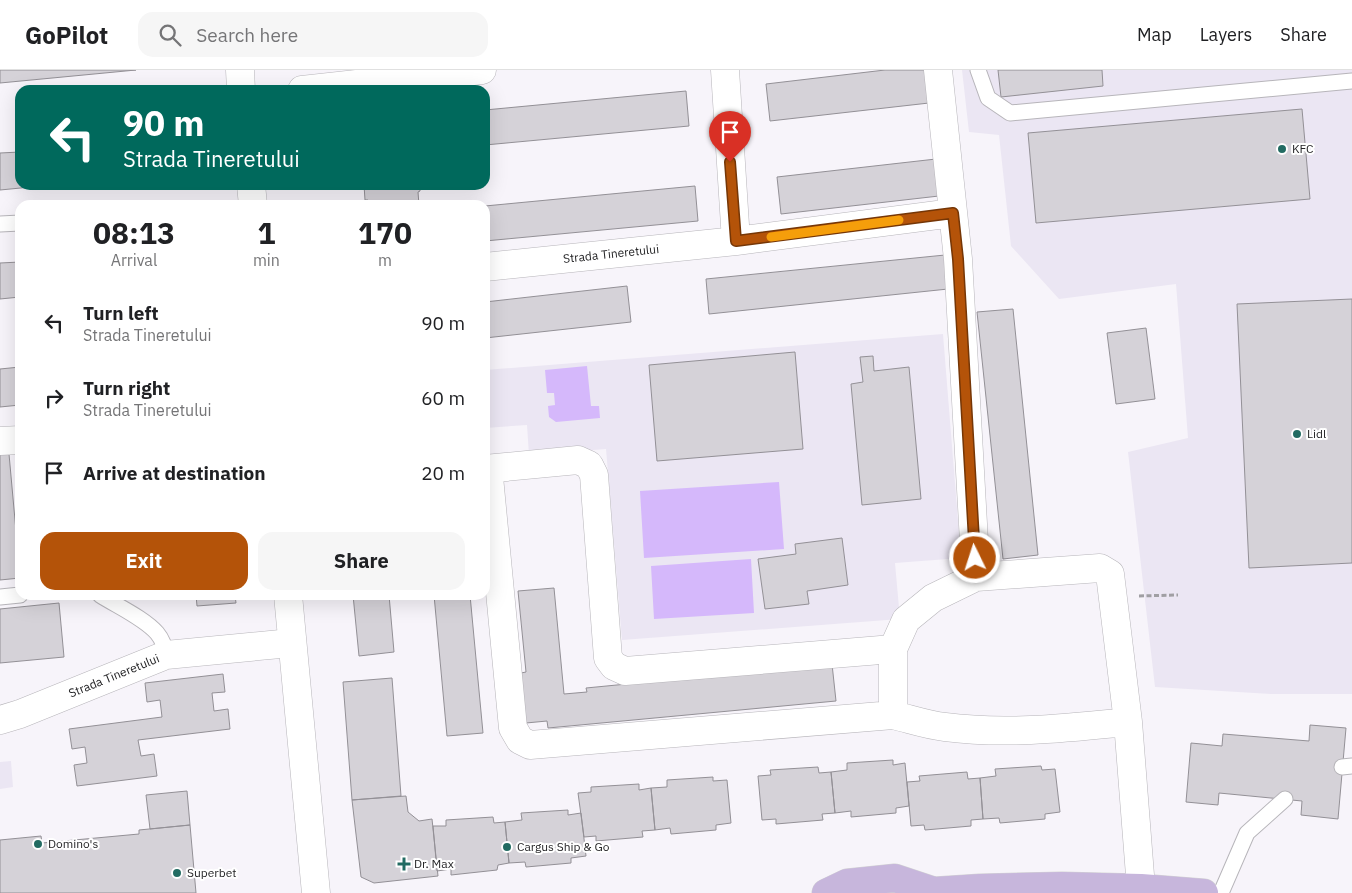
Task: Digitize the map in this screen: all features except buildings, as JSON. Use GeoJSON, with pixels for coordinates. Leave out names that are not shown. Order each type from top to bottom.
{"type":"FeatureCollection","features":[{"type":"Feature","properties":{"kind":"main road"},"geometry":{"type":"LineString","coordinates":[[826,893],[847,883],[895,878],[933,892],[980,888],[1062,886],[1141,888],[1204,893]]}},
{"type":"Feature","properties":{"kind":"street"},"geometry":{"type":"LineString","coordinates":[[240,70],[241,85]]}},
{"type":"Feature","properties":{"kind":"street"},"geometry":{"type":"LineString","coordinates":[[340,85],[432,73],[482,70]]}},
{"type":"Feature","properties":{"kind":"street"},"geometry":{"type":"LineString","coordinates":[[724,70],[736,241]]}},
{"type":"Feature","properties":{"kind":"street"},"geometry":{"type":"LineString","coordinates":[[938,70],[958,259],[976,577]]}},
{"type":"Feature","properties":{"kind":"street","name":"Strada Tineretului"},"geometry":{"type":"LineString","coordinates":[[490,266],[736,241],[953,213]]}},
{"type":"Feature","properties":{"kind":"street"},"geometry":{"type":"LineString","coordinates":[[0,441],[15,440]]}},
{"type":"Feature","properties":{"kind":"street"},"geometry":{"type":"LineString","coordinates":[[490,469],[578,460],[589,465],[594,475],[608,658],[614,666],[625,671],[893,649]]}},
{"type":"Feature","properties":{"kind":"street"},"geometry":{"type":"LineString","coordinates":[[490,488],[513,728],[520,740],[530,745],[893,715],[943,727],[993,731],[1050,730],[1128,722]]}},
{"type":"Feature","properties":{"kind":"street"},"geometry":{"type":"LineString","coordinates":[[893,715],[893,649],[906,620],[933,598],[976,577],[1100,568],[1110,574],[1128,722],[1141,888]]}},
{"type":"Feature","properties":{"kind":"street"},"geometry":{"type":"LineString","coordinates":[[288,600],[316,893]]}},
{"type":"Feature","properties":{"kind":"street","name":"Strada Tineretului"},"geometry":{"type":"LineString","coordinates":[[0,720],[20,714],[166,655],[291,643]]}},
{"type":"Feature","properties":{"kind":"lane"},"geometry":{"type":"LineString","coordinates":[[978,70],[988,98],[1010,113],[1352,81]]}},
{"type":"Feature","properties":{"kind":"lane"},"geometry":{"type":"LineString","coordinates":[[0,224],[15,223]]}},
{"type":"Feature","properties":{"kind":"lane"},"geometry":{"type":"LineString","coordinates":[[0,597],[15,596]]}},
{"type":"Feature","properties":{"kind":"lane"},"geometry":{"type":"LineString","coordinates":[[108,600],[150,626],[158,634],[166,655]]}},
{"type":"Feature","properties":{"kind":"lane"},"geometry":{"type":"LineString","coordinates":[[1220,893],[1246,833],[1285,799]]}},
{"type":"Feature","properties":{"kind":"path"},"geometry":{"type":"LineString","coordinates":[[1112,597],[1178,595]]}},
{"type":"Feature","properties":{"kind":"shaded area"},"geometry":{"type":"Polygon","coordinates":[[[962,70],[1352,70],[1352,694],[1271,694],[1155,687],[1128,452],[1188,438],[1176,284],[1059,299],[1011,246],[999,135],[969,132],[962,70]]]}},
{"type":"Feature","properties":{"kind":"shaded area"},"geometry":{"type":"Polygon","coordinates":[[[943,334],[961,558],[895,563],[900,619],[622,640],[606,449],[529,455],[527,425],[490,428],[490,370],[943,334]]]}},
{"type":"Feature","properties":{"kind":"shaded area"},"geometry":{"type":"Polygon","coordinates":[[[587,366],[591,406],[599,406],[600,418],[556,422],[549,417],[548,406],[555,405],[554,393],[547,393],[545,370],[587,366]]]}},
{"type":"Feature","properties":{"kind":"shaded area"},"geometry":{"type":"Polygon","coordinates":[[[779,482],[784,549],[644,558],[640,491],[779,482]]]}},
{"type":"Feature","properties":{"kind":"shaded area"},"geometry":{"type":"Polygon","coordinates":[[[751,559],[754,613],[654,619],[651,566],[751,559]]]}},
{"type":"Feature","properties":{"kind":"shaded area"},"geometry":{"type":"Polygon","coordinates":[[[11,761],[13,787],[0,789],[0,762],[11,761]]]}},
{"type":"Feature","properties":{"kind":"slow traffic"},"geometry":{"type":"LineString","coordinates":[[771,237],[899,220]]}},
{"type":"Feature","properties":{"kind":"place","name":"KFC"},"geometry":{"type":"Point","coordinates":[1282,149]}},
{"type":"Feature","properties":{"kind":"place","name":"Lidl"},"geometry":{"type":"Point","coordinates":[1297,434]}},
{"type":"Feature","properties":{"kind":"place","name":"Domino's"},"geometry":{"type":"Point","coordinates":[38,844]}},
{"type":"Feature","properties":{"kind":"place","name":"Cargus Ship & Go"},"geometry":{"type":"Point","coordinates":[507,847]}},
{"type":"Feature","properties":{"kind":"place","name":"Dr. Max"},"geometry":{"type":"Point","coordinates":[404,864]}},
{"type":"Feature","properties":{"kind":"place","name":"Superbet"},"geometry":{"type":"Point","coordinates":[177,873]}},
{"type":"Feature","properties":{"kind":"route"},"geometry":{"type":"LineString","coordinates":[[730,162],[736,241],[953,213],[958,259],[975,558]]}}]}
